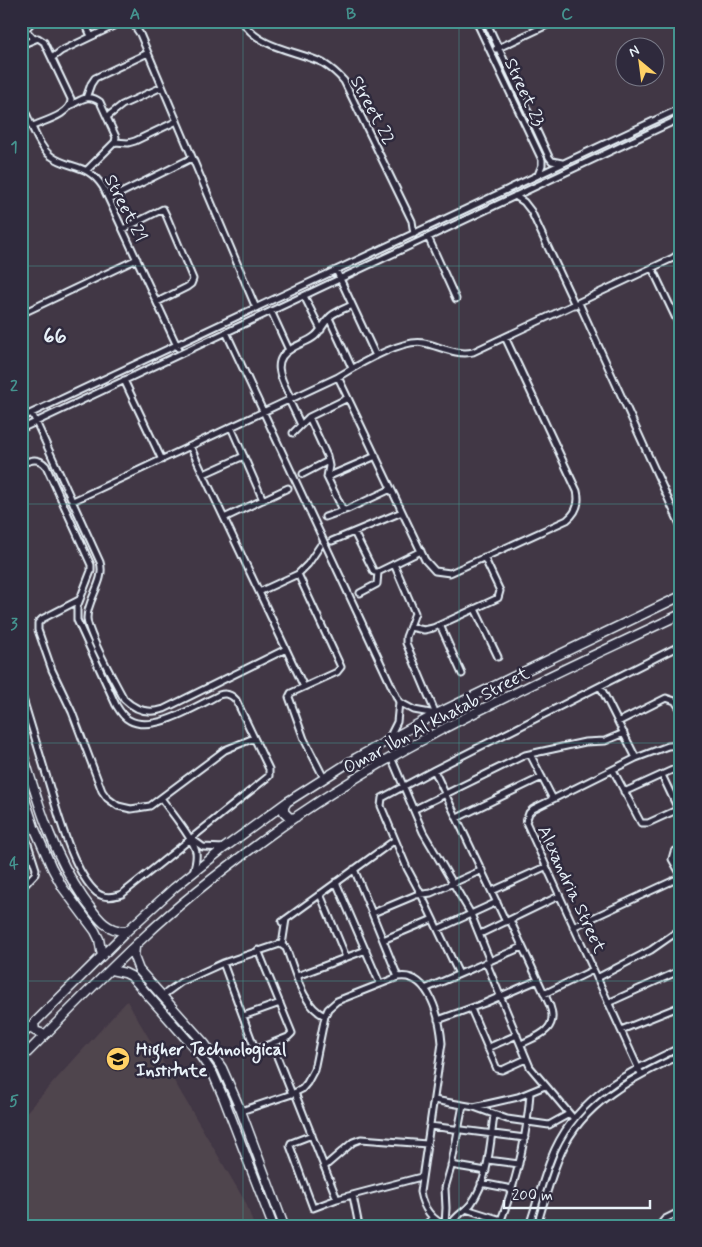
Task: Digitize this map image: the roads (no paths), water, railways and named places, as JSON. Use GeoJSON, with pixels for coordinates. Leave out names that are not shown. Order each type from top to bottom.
{"type":"FeatureCollection","features":[{"type":"Feature","properties":{"kind":"street"},"geometry":{"type":"LineString","coordinates":[[32,21],[23,28],[34,38],[42,39],[44,42],[71,98],[70,105]]}},
{"type":"Feature","properties":{"kind":"street"},"geometry":{"type":"LineString","coordinates":[[84,21],[92,36]]}},
{"type":"Feature","properties":{"kind":"street"},"geometry":{"type":"LineString","coordinates":[[52,58],[61,50],[124,21]]}},
{"type":"Feature","properties":{"kind":"street"},"geometry":{"type":"LineString","coordinates":[[131,21],[137,29],[148,53],[256,308]]}},
{"type":"Feature","properties":{"kind":"street","name":"Street 22"},"geometry":{"type":"LineString","coordinates":[[242,21],[258,38],[325,64],[344,81],[412,221],[414,234]]}},
{"type":"Feature","properties":{"kind":"street","name":"Street 23"},"geometry":{"type":"LineString","coordinates":[[476,21],[542,160],[538,174]]}},
{"type":"Feature","properties":{"kind":"street","name":"Street 23"},"geometry":{"type":"LineString","coordinates":[[486,21],[549,157],[552,161],[562,163]]}},
{"type":"Feature","properties":{"kind":"street"},"geometry":{"type":"LineString","coordinates":[[491,52],[556,21]]}},
{"type":"Feature","properties":{"kind":"street"},"geometry":{"type":"LineString","coordinates":[[21,45],[34,38]]}},
{"type":"Feature","properties":{"kind":"street"},"geometry":{"type":"LineString","coordinates":[[86,98],[95,78],[148,53]]}},
{"type":"Feature","properties":{"kind":"street"},"geometry":{"type":"LineString","coordinates":[[107,117],[122,105],[162,87]]}},
{"type":"Feature","properties":{"kind":"street"},"geometry":{"type":"LineString","coordinates":[[33,126],[86,98],[91,97],[100,102],[116,137],[115,142],[87,170]]}},
{"type":"Feature","properties":{"kind":"street","name":"Street 21"},"geometry":{"type":"LineString","coordinates":[[21,102],[44,148],[52,157],[87,170],[99,180],[181,353]]}},
{"type":"Feature","properties":{"kind":"street"},"geometry":{"type":"LineString","coordinates":[[21,418],[681,108]]}},
{"type":"Feature","properties":{"kind":"street"},"geometry":{"type":"LineString","coordinates":[[21,429],[681,118]]}},
{"type":"Feature","properties":{"kind":"street"},"geometry":{"type":"LineString","coordinates":[[115,142],[128,143],[135,141],[177,122]]}},
{"type":"Feature","properties":{"kind":"street"},"geometry":{"type":"LineString","coordinates":[[109,199],[192,158]]}},
{"type":"Feature","properties":{"kind":"street"},"geometry":{"type":"LineString","coordinates":[[515,196],[524,202],[531,211],[577,304],[681,527]]}},
{"type":"Feature","properties":{"kind":"street"},"geometry":{"type":"LineString","coordinates":[[123,229],[163,209],[166,215],[193,279],[187,287],[157,302]]}},
{"type":"Feature","properties":{"kind":"street"},"geometry":{"type":"LineString","coordinates":[[451,216],[455,224]]}},
{"type":"Feature","properties":{"kind":"street"},"geometry":{"type":"LineString","coordinates":[[428,237],[456,299]]}},
{"type":"Feature","properties":{"kind":"street"},"geometry":{"type":"LineString","coordinates":[[73,501],[290,400],[376,356],[415,342],[468,353],[577,304],[673,258],[681,252]]}},
{"type":"Feature","properties":{"kind":"street"},"geometry":{"type":"LineString","coordinates":[[21,314],[137,259]]}},
{"type":"Feature","properties":{"kind":"street"},"geometry":{"type":"LineString","coordinates":[[652,268],[681,329]]}},
{"type":"Feature","properties":{"kind":"street"},"geometry":{"type":"LineString","coordinates":[[336,270],[376,356]]}},
{"type":"Feature","properties":{"kind":"street"},"geometry":{"type":"LineString","coordinates":[[304,296],[321,330]]}},
{"type":"Feature","properties":{"kind":"street"},"geometry":{"type":"LineString","coordinates":[[301,425],[278,372],[281,357],[289,350],[314,338],[329,318],[352,305]]}},
{"type":"Feature","properties":{"kind":"street"},"geometry":{"type":"LineString","coordinates":[[271,311],[289,350]]}},
{"type":"Feature","properties":{"kind":"street"},"geometry":{"type":"LineString","coordinates":[[329,318],[352,368]]}},
{"type":"Feature","properties":{"kind":"street"},"geometry":{"type":"LineString","coordinates":[[226,332],[400,702],[397,722],[388,740]]}},
{"type":"Feature","properties":{"kind":"street"},"geometry":{"type":"LineString","coordinates":[[338,377],[421,551],[431,568],[450,573],[568,520],[578,504],[577,491],[505,337]]}},
{"type":"Feature","properties":{"kind":"street"},"geometry":{"type":"LineString","coordinates":[[124,380],[162,460]]}},
{"type":"Feature","properties":{"kind":"street"},"geometry":{"type":"LineString","coordinates":[[293,433],[309,417],[348,398]]}},
{"type":"Feature","properties":{"kind":"street"},"geometry":{"type":"LineString","coordinates":[[32,413],[101,566],[88,612],[88,626],[124,699],[128,703],[146,711],[164,709],[286,649]]}},
{"type":"Feature","properties":{"kind":"street"},"geometry":{"type":"LineString","coordinates":[[309,417],[328,461],[327,477],[343,510]]}},
{"type":"Feature","properties":{"kind":"street"},"geometry":{"type":"LineString","coordinates":[[231,427],[263,500]]}},
{"type":"Feature","properties":{"kind":"street"},"geometry":{"type":"LineString","coordinates":[[190,446],[304,687]]}},
{"type":"Feature","properties":{"kind":"street"},"geometry":{"type":"LineString","coordinates":[[204,474],[244,456]]}},
{"type":"Feature","properties":{"kind":"street"},"geometry":{"type":"LineString","coordinates":[[327,477],[376,456]]}},
{"type":"Feature","properties":{"kind":"street"},"geometry":{"type":"LineString","coordinates":[[21,464],[35,460],[46,466],[91,565],[91,571],[76,607],[77,620],[116,705],[126,718],[135,722],[158,723],[218,695],[231,695],[236,700],[269,771],[268,779],[189,838],[122,894],[105,897],[95,892],[78,864],[66,838],[21,692]]}},
{"type":"Feature","properties":{"kind":"street"},"geometry":{"type":"LineString","coordinates":[[303,474],[328,461]]}},
{"type":"Feature","properties":{"kind":"street"},"geometry":{"type":"LineString","coordinates":[[224,518],[288,488]]}},
{"type":"Feature","properties":{"kind":"street"},"geometry":{"type":"LineString","coordinates":[[325,517],[348,509],[391,489]]}},
{"type":"Feature","properties":{"kind":"street"},"geometry":{"type":"LineString","coordinates":[[332,541],[402,512]]}},
{"type":"Feature","properties":{"kind":"street"},"geometry":{"type":"LineString","coordinates":[[354,532],[372,571],[378,572],[421,551]]}},
{"type":"Feature","properties":{"kind":"street"},"geometry":{"type":"LineString","coordinates":[[259,592],[298,574],[308,564],[320,546]]}},
{"type":"Feature","properties":{"kind":"street"},"geometry":{"type":"LineString","coordinates":[[410,627],[427,630],[498,598],[501,594],[484,557]]}},
{"type":"Feature","properties":{"kind":"street"},"geometry":{"type":"LineString","coordinates":[[394,564],[415,611],[406,637],[406,643],[436,714]]}},
{"type":"Feature","properties":{"kind":"street"},"geometry":{"type":"LineString","coordinates":[[360,593],[377,584],[378,572]]}},
{"type":"Feature","properties":{"kind":"street"},"geometry":{"type":"LineString","coordinates":[[298,574],[341,666],[337,672],[291,693],[289,699],[304,740],[324,778]]}},
{"type":"Feature","properties":{"kind":"street","name":"Omar Ibn Al Khatab Street"},"geometry":{"type":"LineString","coordinates":[[21,1036],[127,931],[224,848],[287,802],[388,740],[436,714],[681,596]]}},
{"type":"Feature","properties":{"kind":"street"},"geometry":{"type":"LineString","coordinates":[[78,600],[42,619],[38,626],[52,670],[72,712],[102,790],[112,802],[130,810],[150,806],[225,750],[254,738]]}},
{"type":"Feature","properties":{"kind":"street"},"geometry":{"type":"LineString","coordinates":[[475,609],[498,657]]}},
{"type":"Feature","properties":{"kind":"street","name":"Omar Ibn Al Khatab Street"},"geometry":{"type":"LineString","coordinates":[[22,1058],[135,946],[204,886],[296,817],[391,757],[469,715],[681,614]]}},
{"type":"Feature","properties":{"kind":"street"},"geometry":{"type":"LineString","coordinates":[[440,625],[462,674]]}},
{"type":"Feature","properties":{"kind":"street"},"geometry":{"type":"LineString","coordinates":[[459,974],[412,879],[381,802],[386,796],[434,770],[681,645]]}},
{"type":"Feature","properties":{"kind":"street"},"geometry":{"type":"LineString","coordinates":[[526,670],[532,684]]}},
{"type":"Feature","properties":{"kind":"street"},"geometry":{"type":"LineString","coordinates":[[513,676],[518,683],[518,691]]}},
{"type":"Feature","properties":{"kind":"street"},"geometry":{"type":"LineString","coordinates":[[600,686],[636,758]]}},
{"type":"Feature","properties":{"kind":"street"},"geometry":{"type":"LineString","coordinates":[[618,722],[666,698],[675,701],[681,710]]}},
{"type":"Feature","properties":{"kind":"street"},"geometry":{"type":"LineString","coordinates":[[400,702],[414,710],[436,714]]}},
{"type":"Feature","properties":{"kind":"street"},"geometry":{"type":"LineString","coordinates":[[414,809],[530,754],[585,742],[604,741],[624,733]]}},
{"type":"Feature","properties":{"kind":"street","name":"Alexandria Street"},"geometry":{"type":"LineString","coordinates":[[641,1074],[526,822],[533,809],[636,758],[668,746],[681,745]]}},
{"type":"Feature","properties":{"kind":"street"},"geometry":{"type":"LineString","coordinates":[[21,747],[42,818],[66,870],[102,923],[113,930],[127,931]]}},
{"type":"Feature","properties":{"kind":"street"},"geometry":{"type":"LineString","coordinates":[[530,754],[553,800]]}},
{"type":"Feature","properties":{"kind":"street"},"geometry":{"type":"LineString","coordinates":[[391,757],[429,842],[454,882],[480,934],[500,997],[526,1059],[545,1086],[574,1119]]}},
{"type":"Feature","properties":{"kind":"street"},"geometry":{"type":"LineString","coordinates":[[624,792],[681,766]]}},
{"type":"Feature","properties":{"kind":"street"},"geometry":{"type":"LineString","coordinates":[[434,770],[497,902],[522,946],[552,1011],[552,1022],[546,1031],[521,1044]]}},
{"type":"Feature","properties":{"kind":"street"},"geometry":{"type":"LineString","coordinates":[[613,770],[641,823],[648,823],[679,809],[662,775]]}},
{"type":"Feature","properties":{"kind":"street"},"geometry":{"type":"LineString","coordinates":[[457,818],[542,777]]}},
{"type":"Feature","properties":{"kind":"street"},"geometry":{"type":"LineString","coordinates":[[21,786],[42,848],[63,888],[95,931],[99,939],[102,956]]}},
{"type":"Feature","properties":{"kind":"street"},"geometry":{"type":"LineString","coordinates":[[161,798],[189,838],[196,854],[193,873]]}},
{"type":"Feature","properties":{"kind":"street"},"geometry":{"type":"LineString","coordinates":[[287,802],[284,807],[286,815],[290,818],[296,817]]}},
{"type":"Feature","properties":{"kind":"street"},"geometry":{"type":"LineString","coordinates":[[259,822],[263,820],[270,822],[274,829],[270,835]]}},
{"type":"Feature","properties":{"kind":"street"},"geometry":{"type":"LineString","coordinates":[[21,822],[36,869],[35,874],[21,889]]}},
{"type":"Feature","properties":{"kind":"street"},"geometry":{"type":"LineString","coordinates":[[189,838],[203,847],[224,848]]}},
{"type":"Feature","properties":{"kind":"street"},"geometry":{"type":"LineString","coordinates":[[282,945],[284,920],[395,840]]}},
{"type":"Feature","properties":{"kind":"street"},"geometry":{"type":"LineString","coordinates":[[573,926],[681,876],[672,859],[672,855],[681,848]]}},
{"type":"Feature","properties":{"kind":"street"},"geometry":{"type":"LineString","coordinates":[[492,891],[546,867]]}},
{"type":"Feature","properties":{"kind":"street"},"geometry":{"type":"LineString","coordinates":[[354,870],[398,977]]}},
{"type":"Feature","properties":{"kind":"street"},"geometry":{"type":"LineString","coordinates":[[373,913],[421,894],[431,893],[482,870]]}},
{"type":"Feature","properties":{"kind":"street"},"geometry":{"type":"LineString","coordinates":[[336,882],[380,984]]}},
{"type":"Feature","properties":{"kind":"street"},"geometry":{"type":"LineString","coordinates":[[320,894],[346,957]]}},
{"type":"Feature","properties":{"kind":"street"},"geometry":{"type":"LineString","coordinates":[[480,934],[559,896]]}},
{"type":"Feature","properties":{"kind":"street"},"geometry":{"type":"LineString","coordinates":[[438,929],[497,902]]}},
{"type":"Feature","properties":{"kind":"street"},"geometry":{"type":"LineString","coordinates":[[384,940],[433,919]]}},
{"type":"Feature","properties":{"kind":"street"},"geometry":{"type":"LineString","coordinates":[[597,978],[651,950],[681,929]]}},
{"type":"Feature","properties":{"kind":"street"},"geometry":{"type":"LineString","coordinates":[[155,1003],[181,982],[222,963],[278,944],[286,948],[308,1003],[316,1012],[324,1016]]}},
{"type":"Feature","properties":{"kind":"street"},"geometry":{"type":"LineString","coordinates":[[135,946],[133,950],[134,957],[139,970],[214,1055],[228,1081],[284,1226]]}},
{"type":"Feature","properties":{"kind":"street"},"geometry":{"type":"LineString","coordinates":[[425,989],[522,946]]}},
{"type":"Feature","properties":{"kind":"street"},"geometry":{"type":"LineString","coordinates":[[222,963],[256,1048],[272,1044],[288,1037],[292,1033],[258,950]]}},
{"type":"Feature","properties":{"kind":"street"},"geometry":{"type":"LineString","coordinates":[[297,976],[366,950]]}},
{"type":"Feature","properties":{"kind":"street"},"geometry":{"type":"LineString","coordinates":[[111,970],[125,972],[131,976],[198,1051],[213,1074],[273,1226]]}},
{"type":"Feature","properties":{"kind":"street"},"geometry":{"type":"LineString","coordinates":[[544,994],[593,970]]}},
{"type":"Feature","properties":{"kind":"street"},"geometry":{"type":"LineString","coordinates":[[608,1003],[681,970]]}},
{"type":"Feature","properties":{"kind":"street"},"geometry":{"type":"LineString","coordinates":[[241,1111],[294,1094],[307,1083],[314,1070],[324,1016],[328,1009],[337,1001],[398,977],[413,977],[420,981],[432,1002],[438,1020],[442,1050],[420,1192],[428,1212],[447,1225]]}},
{"type":"Feature","properties":{"kind":"street"},"geometry":{"type":"LineString","coordinates":[[438,1020],[471,1009],[538,980]]}},
{"type":"Feature","properties":{"kind":"street"},"geometry":{"type":"LineString","coordinates":[[243,1016],[280,1002]]}},
{"type":"Feature","properties":{"kind":"street"},"geometry":{"type":"LineString","coordinates":[[621,1030],[681,1006]]}},
{"type":"Feature","properties":{"kind":"street"},"geometry":{"type":"LineString","coordinates":[[471,1009],[495,1066],[499,1070],[526,1059]]}},
{"type":"Feature","properties":{"kind":"street"},"geometry":{"type":"LineString","coordinates":[[34,1023],[35,1031],[44,1034],[48,1032]]}},
{"type":"Feature","properties":{"kind":"street"},"geometry":{"type":"LineString","coordinates":[[487,1048],[517,1035]]}},
{"type":"Feature","properties":{"kind":"street"},"geometry":{"type":"LineString","coordinates":[[272,1044],[337,1199]]}},
{"type":"Feature","properties":{"kind":"street"},"geometry":{"type":"LineString","coordinates":[[529,1226],[550,1163],[561,1138],[574,1119],[602,1090],[638,1068],[681,1047]]}},
{"type":"Feature","properties":{"kind":"street"},"geometry":{"type":"LineString","coordinates":[[21,1048],[24,1053],[22,1058]]}},
{"type":"Feature","properties":{"kind":"street"},"geometry":{"type":"LineString","coordinates":[[537,1226],[556,1165],[568,1138],[585,1116],[617,1088],[681,1055]]}},
{"type":"Feature","properties":{"kind":"street"},"geometry":{"type":"LineString","coordinates":[[474,1108],[518,1097],[545,1086]]}},
{"type":"Feature","properties":{"kind":"street"},"geometry":{"type":"LineString","coordinates":[[466,1209],[501,1220],[526,1138],[530,1093]]}},
{"type":"Feature","properties":{"kind":"street"},"geometry":{"type":"LineString","coordinates":[[434,1100],[463,1105],[494,1115],[549,1125],[568,1114]]}},
{"type":"Feature","properties":{"kind":"street"},"geometry":{"type":"LineString","coordinates":[[447,1225],[445,1188],[452,1165],[463,1105]]}},
{"type":"Feature","properties":{"kind":"street"},"geometry":{"type":"LineString","coordinates":[[447,1225],[472,1202],[486,1172],[494,1115]]}},
{"type":"Feature","properties":{"kind":"street"},"geometry":{"type":"LineString","coordinates":[[430,1126],[526,1138]]}},
{"type":"Feature","properties":{"kind":"street"},"geometry":{"type":"LineString","coordinates":[[312,1136],[291,1143],[290,1146],[313,1208],[337,1199],[421,1177]]}},
{"type":"Feature","properties":{"kind":"street"},"geometry":{"type":"LineString","coordinates":[[324,1167],[353,1142],[362,1139],[370,1138],[427,1144]]}},
{"type":"Feature","properties":{"kind":"street"},"geometry":{"type":"LineString","coordinates":[[488,1160],[519,1164]]}},
{"type":"Feature","properties":{"kind":"street"},"geometry":{"type":"LineString","coordinates":[[550,1163],[556,1165]]}},
{"type":"Feature","properties":{"kind":"street"},"geometry":{"type":"LineString","coordinates":[[452,1165],[486,1172]]}},
{"type":"Feature","properties":{"kind":"street"},"geometry":{"type":"LineString","coordinates":[[481,1183],[512,1189]]}},
{"type":"Feature","properties":{"kind":"street"},"geometry":{"type":"LineString","coordinates":[[353,1196],[359,1226]]}},
{"type":"Feature","properties":{"kind":"street"},"geometry":{"type":"LineString","coordinates":[[659,1226],[665,1219],[681,1211]]}},
{"type":"Feature","properties":{"kind":"street"},"geometry":{"type":"LineString","coordinates":[[270,1217],[280,1214]]}},
{"type":"Feature","properties":{"kind":"street"},"geometry":{"type":"LineString","coordinates":[[425,1226],[433,1217]]}},
{"type":"Feature","properties":{"kind":"street"},"geometry":{"type":"LineString","coordinates":[[665,1219],[668,1226]]}},
{"type":"Feature","properties":{"kind":"place","name":"Higher Technological Institute"},"geometry":{"type":"Point","coordinates":[118,1059]}},
{"type":"Feature","properties":{"kind":"district","name":"66"},"geometry":{"type":"Point","coordinates":[55,335]}}]}
